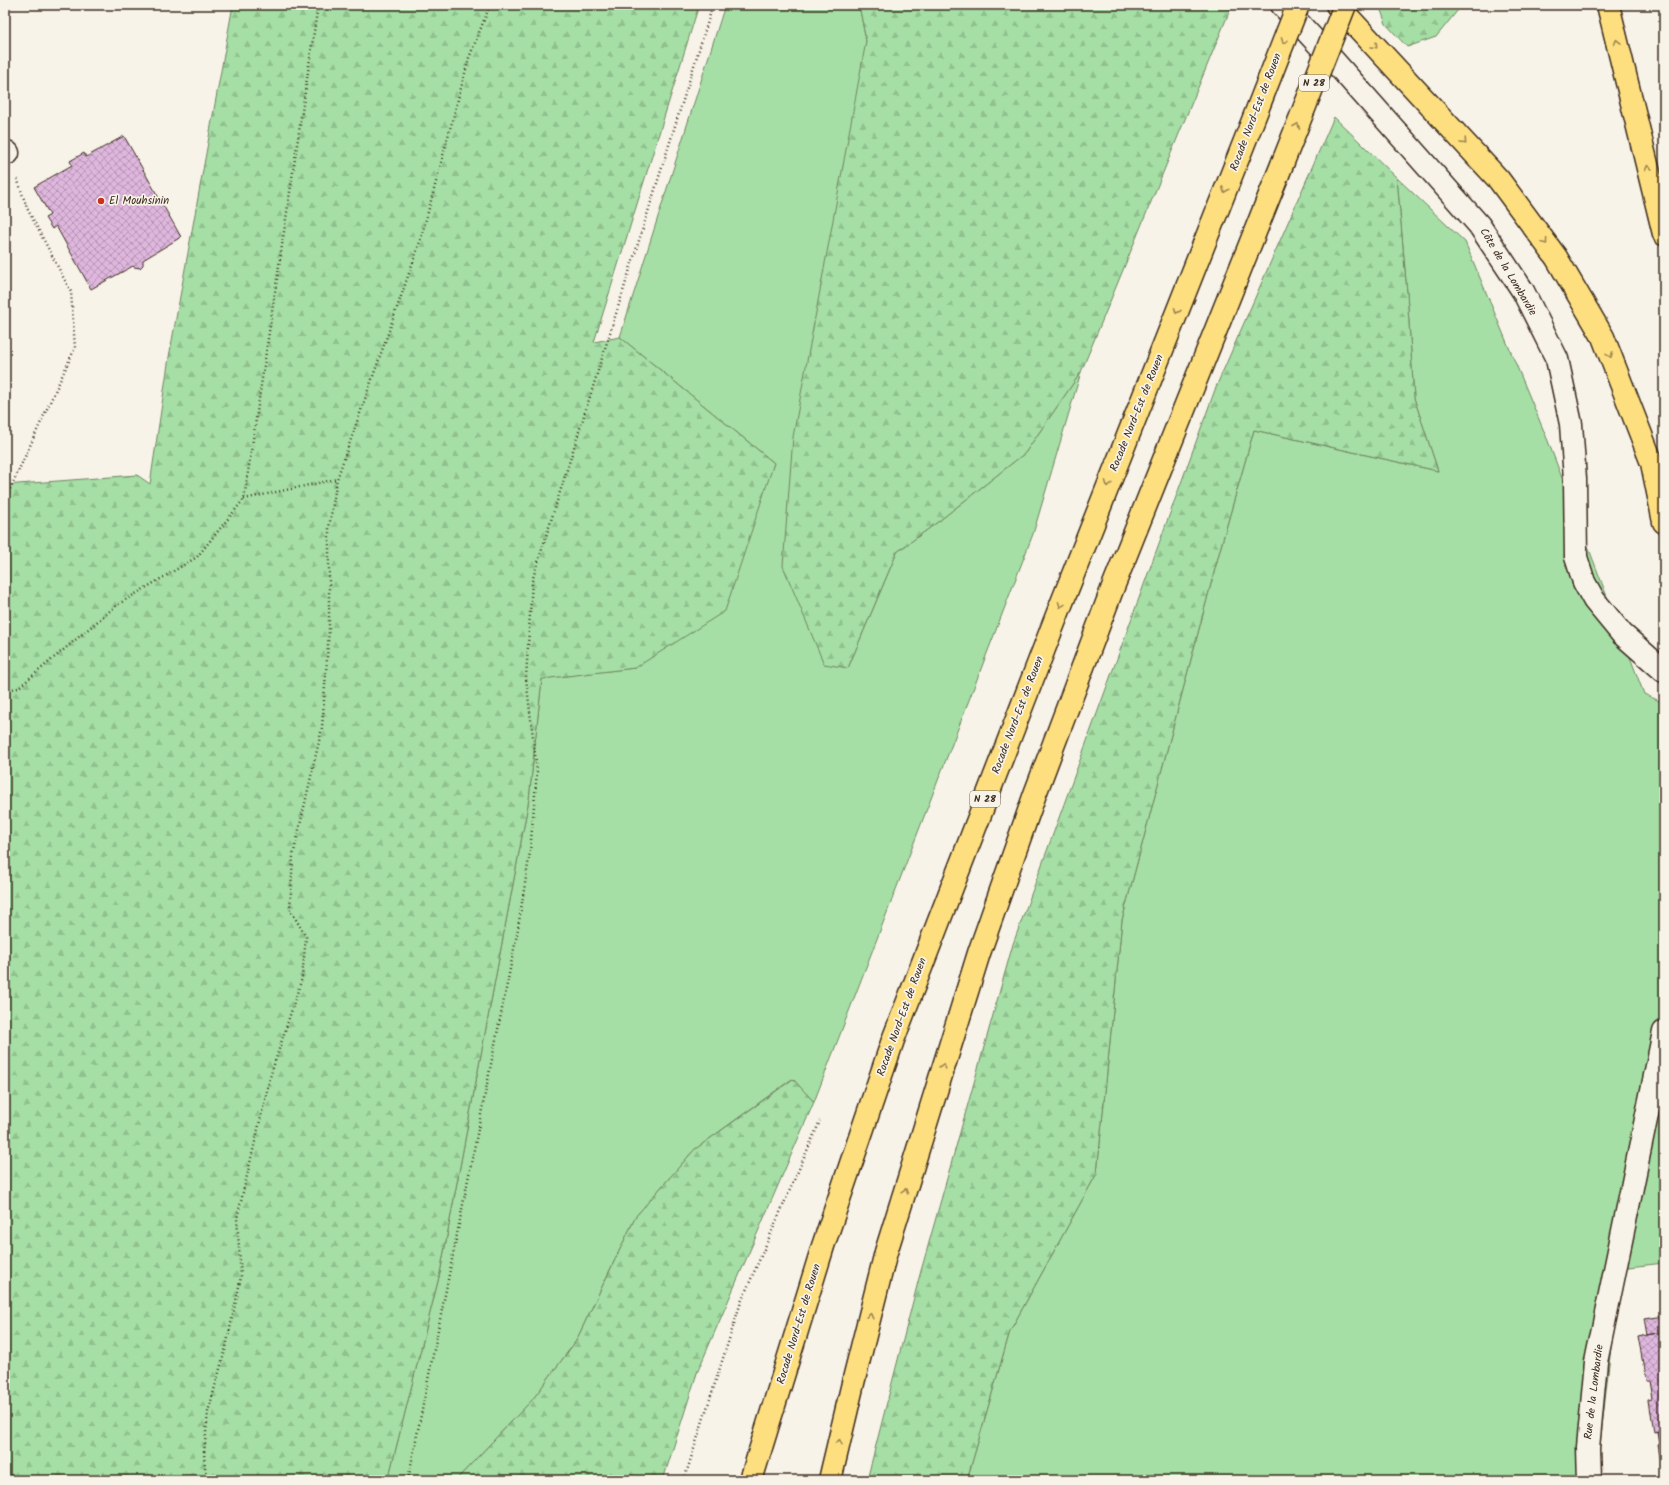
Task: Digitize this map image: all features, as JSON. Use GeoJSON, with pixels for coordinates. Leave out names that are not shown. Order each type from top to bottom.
{"type":"FeatureCollection","features":[{"type":"Feature","properties":{"kind":"highway","name":"Rocade Nord-Est de Rouen"},"geometry":{"type":"LineString","coordinates":[[751,1480],[823,1246],[893,1040],[1053,624],[1298,5]]}},
{"type":"Feature","properties":{"kind":"highway"},"geometry":{"type":"LineString","coordinates":[[1337,5],[1499,180],[1556,257],[1603,337],[1652,463],[1664,522]]}},
{"type":"Feature","properties":{"kind":"highway","name":"N 28"},"geometry":{"type":"LineString","coordinates":[[830,1480],[886,1252],[978,953],[1035,794],[1113,587],[1345,5]]}},
{"type":"Feature","properties":{"kind":"highway"},"geometry":{"type":"LineString","coordinates":[[1608,5],[1664,234]]}},
{"type":"Feature","properties":{"kind":"main road","name":"Côte de la Lombardie"},"geometry":{"type":"LineString","coordinates":[[1282,5],[1333,60],[1479,225],[1523,291],[1557,358],[1571,424],[1575,479],[1576,557],[1584,582],[1594,600],[1622,634],[1664,671]]}},
{"type":"Feature","properties":{"kind":"main road","name":"Rue de la Lombardie"},"geometry":{"type":"LineString","coordinates":[[1589,1480],[1588,1448],[1596,1362],[1664,1032]]}},
{"type":"Feature","properties":{"kind":"path"},"geometry":{"type":"LineString","coordinates":[[5,690],[18,688],[117,605],[197,557],[244,499],[318,5]]}},
{"type":"Feature","properties":{"kind":"path"},"geometry":{"type":"LineString","coordinates":[[206,1480],[204,1453],[208,1412],[226,1348],[241,1277],[237,1218],[272,1074],[302,978],[306,937],[290,909],[293,856],[322,728],[329,630],[329,528],[337,479],[420,242],[469,58],[490,5]]}},
{"type":"Feature","properties":{"kind":"path"},"geometry":{"type":"LineString","coordinates":[[408,1480],[515,942],[530,852],[537,771],[526,678],[532,581],[713,5]]}},
{"type":"Feature","properties":{"kind":"path"},"geometry":{"type":"LineString","coordinates":[[5,500],[75,348],[71,292],[27,208],[7,152]]}},
{"type":"Feature","properties":{"kind":"path"},"geometry":{"type":"LineString","coordinates":[[244,499],[337,479]]}},
{"type":"Feature","properties":{"kind":"path"},"geometry":{"type":"LineString","coordinates":[[684,1480],[741,1302],[820,1121]]}},
{"type":"Feature","properties":{"kind":"green space"},"geometry":{"type":"Polygon","coordinates":[[[233,5],[699,5],[594,342],[620,337],[774,463],[725,611],[635,668],[542,679],[529,799],[440,1273],[388,1480],[5,1480],[5,485],[137,475],[150,484],[169,357],[233,5]]]}},
{"type":"Feature","properties":{"kind":"green space"},"geometry":{"type":"Polygon","coordinates":[[[725,5],[859,5],[866,41],[848,668],[897,552],[1025,453],[1081,372],[1033,534],[814,1102],[792,1079],[694,1150],[636,1216],[576,1341],[533,1399],[456,1480],[388,1480],[440,1273],[529,799],[542,678],[635,668],[774,463],[620,337],[725,5]]]}},
{"type":"Feature","properties":{"kind":"green space"},"geometry":{"type":"Polygon","coordinates":[[[859,5],[1232,5],[1081,372],[1025,453],[897,552],[848,668],[824,664],[783,566],[793,437],[866,41],[859,5]]]}},
{"type":"Feature","properties":{"kind":"green space"},"geometry":{"type":"Polygon","coordinates":[[[1379,5],[1462,5],[1436,37],[1407,47],[1386,24],[1379,5]]]}},
{"type":"Feature","properties":{"kind":"green space"},"geometry":{"type":"Polygon","coordinates":[[[1334,117],[1397,178],[1414,398],[1438,471],[1254,430],[1221,546],[1122,920],[1097,1173],[1010,1331],[967,1480],[867,1480],[919,1278],[1013,944],[1216,387],[1334,117]]]}},
{"type":"Feature","properties":{"kind":"green space"},"geometry":{"type":"Polygon","coordinates":[[[1397,178],[1465,242],[1548,441],[1644,694],[1664,703],[1664,1263],[1620,1268],[1596,1480],[967,1480],[1010,1331],[1097,1173],[1122,920],[1221,546],[1254,430],[1438,471],[1414,398],[1397,178]]]}},
{"type":"Feature","properties":{"kind":"green space"},"geometry":{"type":"Polygon","coordinates":[[[793,1079],[814,1102],[697,1373],[663,1480],[456,1480],[533,1399],[576,1341],[636,1216],[694,1150],[793,1079]]]}},
{"type":"Feature","properties":{"kind":"building","name":"El Mouhsinin"},"geometry":{"type":"Polygon","coordinates":[[[124,136],[181,237],[143,260],[143,265],[140,268],[133,266],[91,289],[56,226],[52,229],[45,218],[50,215],[34,187],[72,165],[70,161],[84,153],[86,157],[124,136]]]}},
{"type":"Feature","properties":{"kind":"building"},"geometry":{"type":"Polygon","coordinates":[[[1664,1315],[1664,1338],[1663,1332],[1648,1335],[1645,1318],[1664,1315]]]}},
{"type":"Feature","properties":{"kind":"building"},"geometry":{"type":"Polygon","coordinates":[[[1663,1332],[1664,1431],[1654,1433],[1649,1399],[1653,1398],[1650,1380],[1646,1380],[1638,1337],[1663,1332]]]}},
{"type":"Feature","properties":{"kind":"building"},"geometry":{"type":"Polygon","coordinates":[[[1664,1431],[1664,1443],[1659,1444],[1657,1433],[1664,1431]]]}},
{"type":"Feature","properties":{"kind":"building"},"geometry":{"type":"Polygon","coordinates":[[[1664,1443],[1664,1480],[1663,1480],[1657,1445],[1664,1443]]]}},
{"type":"Feature","properties":{"kind":"place","name":"El Mouhsinin"},"geometry":{"type":"Point","coordinates":[101,201]}}]}
